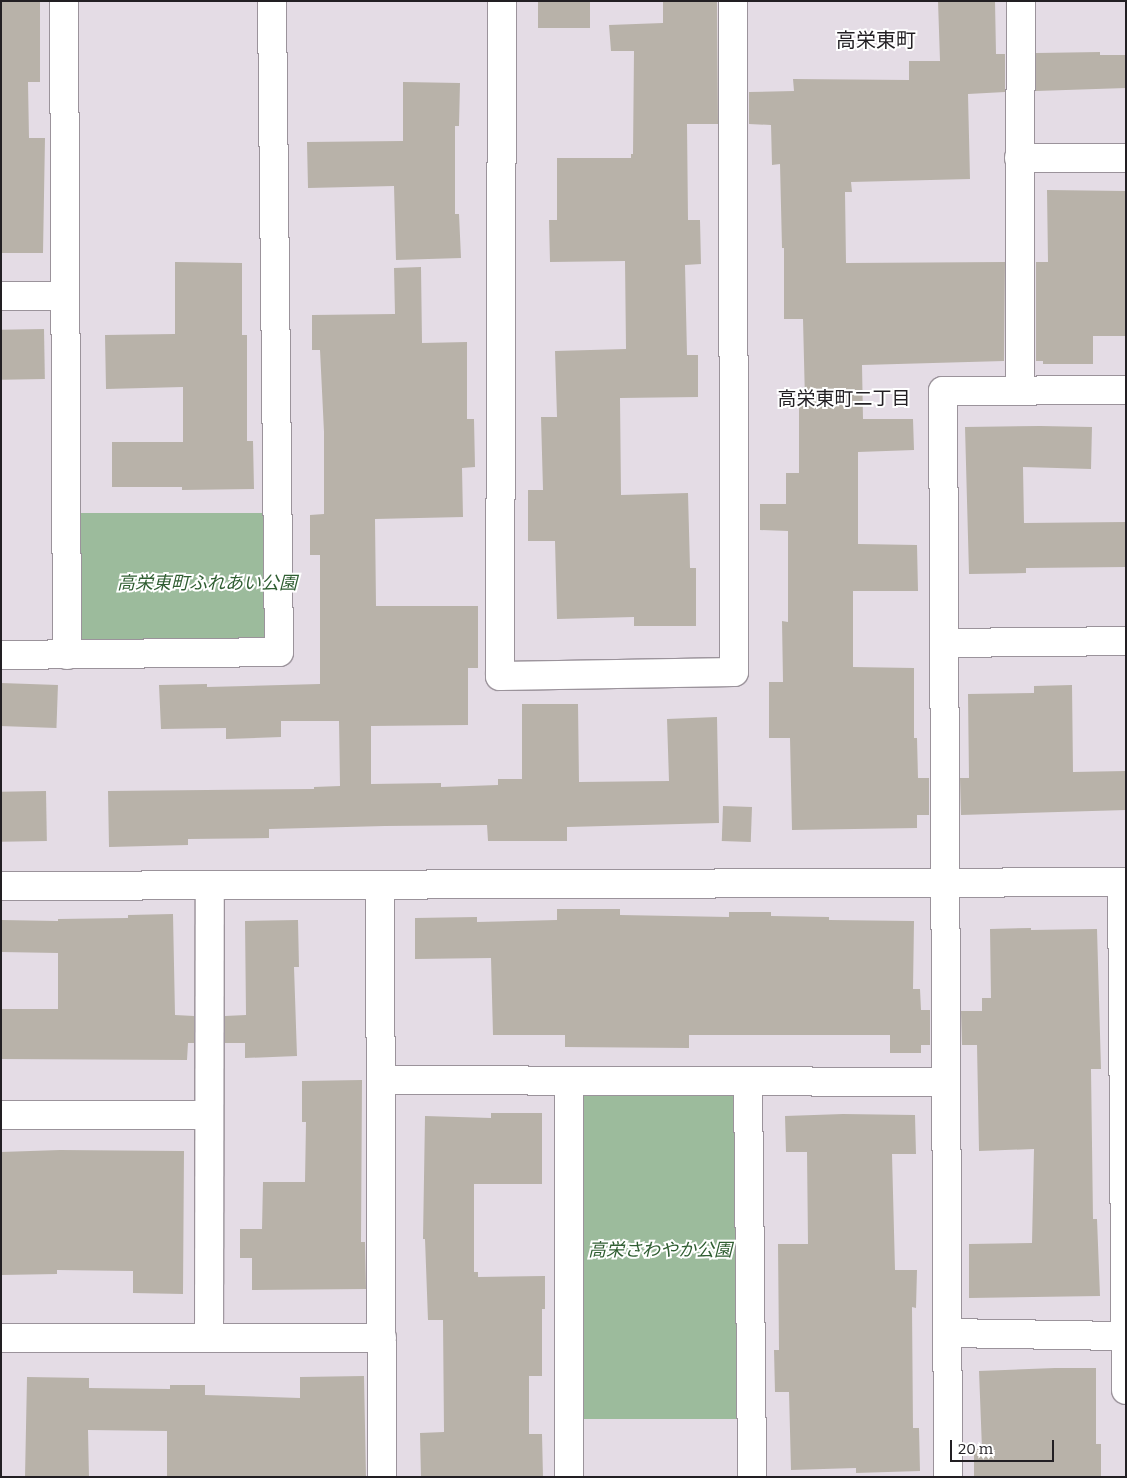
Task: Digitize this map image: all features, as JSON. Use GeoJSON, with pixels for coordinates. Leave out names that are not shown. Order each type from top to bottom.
{"type":"FeatureCollection","features":[{"type":"Feature","properties":{"kind":"street"},"geometry":{"type":"LineString","coordinates":[[64,1],[67,655]]}},
{"type":"Feature","properties":{"kind":"street"},"geometry":{"type":"LineString","coordinates":[[1,655],[279,652],[272,1]]}},
{"type":"Feature","properties":{"kind":"street"},"geometry":{"type":"LineString","coordinates":[[502,1],[500,676],[734,672],[733,1]]}},
{"type":"Feature","properties":{"kind":"street"},"geometry":{"type":"LineString","coordinates":[[1020,391],[1019,158],[1021,1]]}},
{"type":"Feature","properties":{"kind":"street"},"geometry":{"type":"LineString","coordinates":[[1019,158],[1126,158]]}},
{"type":"Feature","properties":{"kind":"street"},"geometry":{"type":"LineString","coordinates":[[1,296],[64,296]]}},
{"type":"Feature","properties":{"kind":"street"},"geometry":{"type":"LineString","coordinates":[[948,1477],[943,391],[1126,390]]}},
{"type":"Feature","properties":{"kind":"street"},"geometry":{"type":"LineString","coordinates":[[944,642],[1126,641]]}},
{"type":"Feature","properties":{"kind":"street"},"geometry":{"type":"LineString","coordinates":[[1,886],[1124,882],[1126,1390]]}},
{"type":"Feature","properties":{"kind":"street"},"geometry":{"type":"LineString","coordinates":[[209,1338],[210,885]]}},
{"type":"Feature","properties":{"kind":"street"},"geometry":{"type":"LineString","coordinates":[[380,885],[382,1477]]}},
{"type":"Feature","properties":{"kind":"street"},"geometry":{"type":"LineString","coordinates":[[382,1080],[946,1082]]}},
{"type":"Feature","properties":{"kind":"street"},"geometry":{"type":"LineString","coordinates":[[569,1082],[569,1477]]}},
{"type":"Feature","properties":{"kind":"street"},"geometry":{"type":"LineString","coordinates":[[748,1082],[752,1477]]}},
{"type":"Feature","properties":{"kind":"street"},"geometry":{"type":"LineString","coordinates":[[1,1115],[209,1115]]}},
{"type":"Feature","properties":{"kind":"street"},"geometry":{"type":"LineString","coordinates":[[948,1333],[1125,1336]]}},
{"type":"Feature","properties":{"kind":"street"},"geometry":{"type":"LineString","coordinates":[[1,1338],[382,1338]]}},
{"type":"Feature","properties":{"kind":"green space","name":"高栄東町ふれあい公園"},"geometry":{"type":"Polygon","coordinates":[[[66,513],[278,513],[278,652],[66,652],[66,513]]]}},
{"type":"Feature","properties":{"kind":"green space","name":"高栄さわやか公園"},"geometry":{"type":"Polygon","coordinates":[[[569,1082],[748,1082],[748,1419],[569,1419],[569,1082]]]}},
{"type":"Feature","properties":{"kind":"building"},"geometry":{"type":"Polygon","coordinates":[[[1,1],[40,1],[40,82],[28,82],[29,138],[45,138],[43,253],[1,253],[1,1]]]}},
{"type":"Feature","properties":{"kind":"building"},"geometry":{"type":"Polygon","coordinates":[[[538,1],[590,1],[590,28],[538,28],[538,1]]]}},
{"type":"Feature","properties":{"kind":"building"},"geometry":{"type":"Polygon","coordinates":[[[663,1],[717,1],[718,124],[687,124],[688,220],[700,220],[701,264],[685,265],[687,355],[698,355],[698,397],[620,398],[621,495],[688,493],[690,568],[696,568],[696,626],[634,626],[634,617],[557,619],[555,541],[528,541],[528,490],[543,490],[541,417],[557,417],[555,351],[626,349],[625,261],[550,262],[549,220],[557,220],[557,158],[631,158],[631,154],[633,154],[634,51],[611,51],[609,25],[663,23],[663,1]]]}},
{"type":"Feature","properties":{"kind":"building"},"geometry":{"type":"Polygon","coordinates":[[[938,1],[995,1],[996,54],[1005,54],[1005,92],[968,94],[970,179],[851,182],[852,192],[845,192],[846,263],[1005,262],[1004,361],[862,365],[863,419],[913,419],[914,450],[858,452],[858,544],[917,545],[918,591],[853,591],[853,667],[914,668],[914,738],[917,738],[918,778],[929,778],[929,815],[917,815],[917,828],[792,830],[790,738],[769,738],[769,682],[783,682],[782,621],[788,622],[788,531],[760,530],[760,504],[786,504],[786,473],[799,473],[799,401],[805,401],[803,319],[784,319],[784,248],[782,248],[780,164],[772,165],[771,125],[749,124],[749,92],[794,91],[793,79],[909,80],[909,61],[940,61],[938,1]]]}},
{"type":"Feature","properties":{"kind":"building"},"geometry":{"type":"Polygon","coordinates":[[[1100,52],[1100,55],[1126,55],[1126,88],[1036,91],[1036,53],[1100,52]]]}},
{"type":"Feature","properties":{"kind":"building"},"geometry":{"type":"Polygon","coordinates":[[[403,82],[460,83],[459,126],[455,126],[455,214],[459,214],[461,258],[396,260],[394,186],[308,188],[307,142],[403,141],[403,82]]]}},
{"type":"Feature","properties":{"kind":"building"},"geometry":{"type":"Polygon","coordinates":[[[1047,190],[1126,191],[1126,336],[1093,336],[1093,364],[1043,364],[1043,361],[1036,361],[1036,262],[1048,262],[1047,190]]]}},
{"type":"Feature","properties":{"kind":"building"},"geometry":{"type":"Polygon","coordinates":[[[175,262],[242,263],[242,335],[247,335],[247,441],[253,441],[254,489],[182,490],[182,487],[112,487],[112,442],[183,442],[183,387],[106,389],[105,335],[175,334],[175,262]]]}},
{"type":"Feature","properties":{"kind":"building"},"geometry":{"type":"Polygon","coordinates":[[[421,267],[422,343],[467,342],[467,419],[474,419],[475,467],[462,468],[463,517],[375,519],[376,606],[478,606],[478,668],[468,668],[468,725],[371,726],[371,784],[441,783],[441,787],[498,785],[498,779],[522,779],[522,704],[578,704],[579,782],[669,781],[667,719],[717,717],[719,823],[567,827],[567,841],[488,841],[487,825],[385,826],[269,829],[269,838],[188,839],[188,845],[109,847],[108,791],[314,789],[314,787],[340,786],[339,721],[281,721],[281,737],[226,739],[226,728],[161,729],[159,685],[207,684],[207,687],[320,684],[320,555],[310,555],[310,515],[324,514],[324,432],[320,350],[312,350],[312,315],[395,314],[394,268],[421,267]]]}},
{"type":"Feature","properties":{"kind":"building"},"geometry":{"type":"Polygon","coordinates":[[[44,329],[45,379],[2,380],[1,330],[44,329]]]}},
{"type":"Feature","properties":{"kind":"building"},"geometry":{"type":"Polygon","coordinates":[[[965,427],[1092,427],[1091,469],[1023,467],[1024,523],[1126,522],[1126,567],[1026,568],[1026,573],[969,574],[965,427]]]}},
{"type":"Feature","properties":{"kind":"building"},"geometry":{"type":"Polygon","coordinates":[[[1,683],[58,685],[56,728],[1,726],[1,683]]]}},
{"type":"Feature","properties":{"kind":"building"},"geometry":{"type":"Polygon","coordinates":[[[1072,685],[1073,772],[1126,771],[1126,810],[961,815],[960,778],[969,778],[968,694],[1034,693],[1034,686],[1072,685]]]}},
{"type":"Feature","properties":{"kind":"building"},"geometry":{"type":"Polygon","coordinates":[[[46,791],[47,841],[2,842],[1,792],[46,791]]]}},
{"type":"Feature","properties":{"kind":"building"},"geometry":{"type":"Polygon","coordinates":[[[723,806],[752,807],[751,842],[722,841],[723,806]]]}},
{"type":"Feature","properties":{"kind":"building"},"geometry":{"type":"Polygon","coordinates":[[[557,909],[620,909],[620,915],[729,917],[729,912],[771,912],[771,916],[829,917],[829,920],[914,921],[913,989],[920,989],[921,1010],[930,1010],[930,1045],[921,1045],[921,1053],[890,1053],[890,1035],[689,1035],[689,1048],[565,1047],[565,1035],[493,1035],[491,958],[415,959],[415,918],[477,917],[477,922],[557,920],[557,909]]]}},
{"type":"Feature","properties":{"kind":"building"},"geometry":{"type":"Polygon","coordinates":[[[173,914],[175,1015],[194,1016],[194,1043],[188,1043],[187,1060],[1,1059],[1,1009],[58,1009],[58,953],[1,952],[1,920],[58,921],[58,919],[128,918],[128,915],[173,914]]]}},
{"type":"Feature","properties":{"kind":"building"},"geometry":{"type":"Polygon","coordinates":[[[298,920],[299,967],[294,967],[297,1056],[245,1058],[245,1043],[225,1043],[225,1016],[246,1015],[245,921],[298,920]]]}},
{"type":"Feature","properties":{"kind":"building"},"geometry":{"type":"Polygon","coordinates":[[[1031,928],[1031,930],[1097,929],[1101,1069],[1091,1069],[1093,1219],[1097,1219],[1100,1296],[969,1298],[969,1244],[1032,1243],[1034,1149],[979,1151],[977,1045],[962,1045],[961,1011],[982,1011],[982,998],[991,998],[990,929],[1031,928]]]}},
{"type":"Feature","properties":{"kind":"building"},"geometry":{"type":"Polygon","coordinates":[[[362,1080],[361,1242],[365,1242],[366,1289],[252,1290],[252,1258],[240,1258],[240,1229],[262,1229],[263,1182],[305,1182],[306,1122],[302,1122],[302,1081],[362,1080]]]}},
{"type":"Feature","properties":{"kind":"building"},"geometry":{"type":"Polygon","coordinates":[[[491,1113],[542,1113],[542,1184],[474,1184],[474,1272],[478,1272],[478,1277],[545,1276],[545,1309],[542,1309],[542,1376],[529,1376],[529,1434],[542,1434],[543,1477],[421,1477],[420,1433],[444,1432],[443,1320],[428,1320],[425,1239],[423,1239],[425,1116],[491,1118],[491,1113]]]}},
{"type":"Feature","properties":{"kind":"building"},"geometry":{"type":"Polygon","coordinates":[[[843,1114],[915,1115],[916,1154],[892,1154],[895,1270],[917,1270],[916,1308],[912,1307],[913,1428],[919,1428],[920,1471],[856,1473],[856,1468],[791,1470],[789,1392],[775,1392],[774,1350],[779,1350],[778,1244],[808,1244],[807,1152],[786,1152],[785,1116],[843,1114]]]}},
{"type":"Feature","properties":{"kind":"building"},"geometry":{"type":"Polygon","coordinates":[[[60,1150],[184,1151],[183,1294],[133,1293],[133,1271],[57,1270],[57,1274],[1,1275],[1,1152],[60,1150]]]}},
{"type":"Feature","properties":{"kind":"building"},"geometry":{"type":"Polygon","coordinates":[[[1096,1368],[1096,1444],[1101,1444],[1101,1477],[974,1477],[974,1449],[982,1449],[979,1371],[1096,1368]]]}},
{"type":"Feature","properties":{"kind":"building"},"geometry":{"type":"Polygon","coordinates":[[[364,1376],[366,1477],[167,1477],[167,1431],[88,1430],[89,1477],[25,1477],[27,1377],[89,1378],[89,1388],[170,1389],[170,1385],[205,1385],[205,1395],[300,1398],[300,1377],[364,1376]]]}},
{"type":"Feature","properties":{"kind":"district","name":"高栄東町"},"geometry":{"type":"Point","coordinates":[876,40]}},
{"type":"Feature","properties":{"kind":"district","name":"高栄東町二丁目"},"geometry":{"type":"Point","coordinates":[844,399]}}]}
